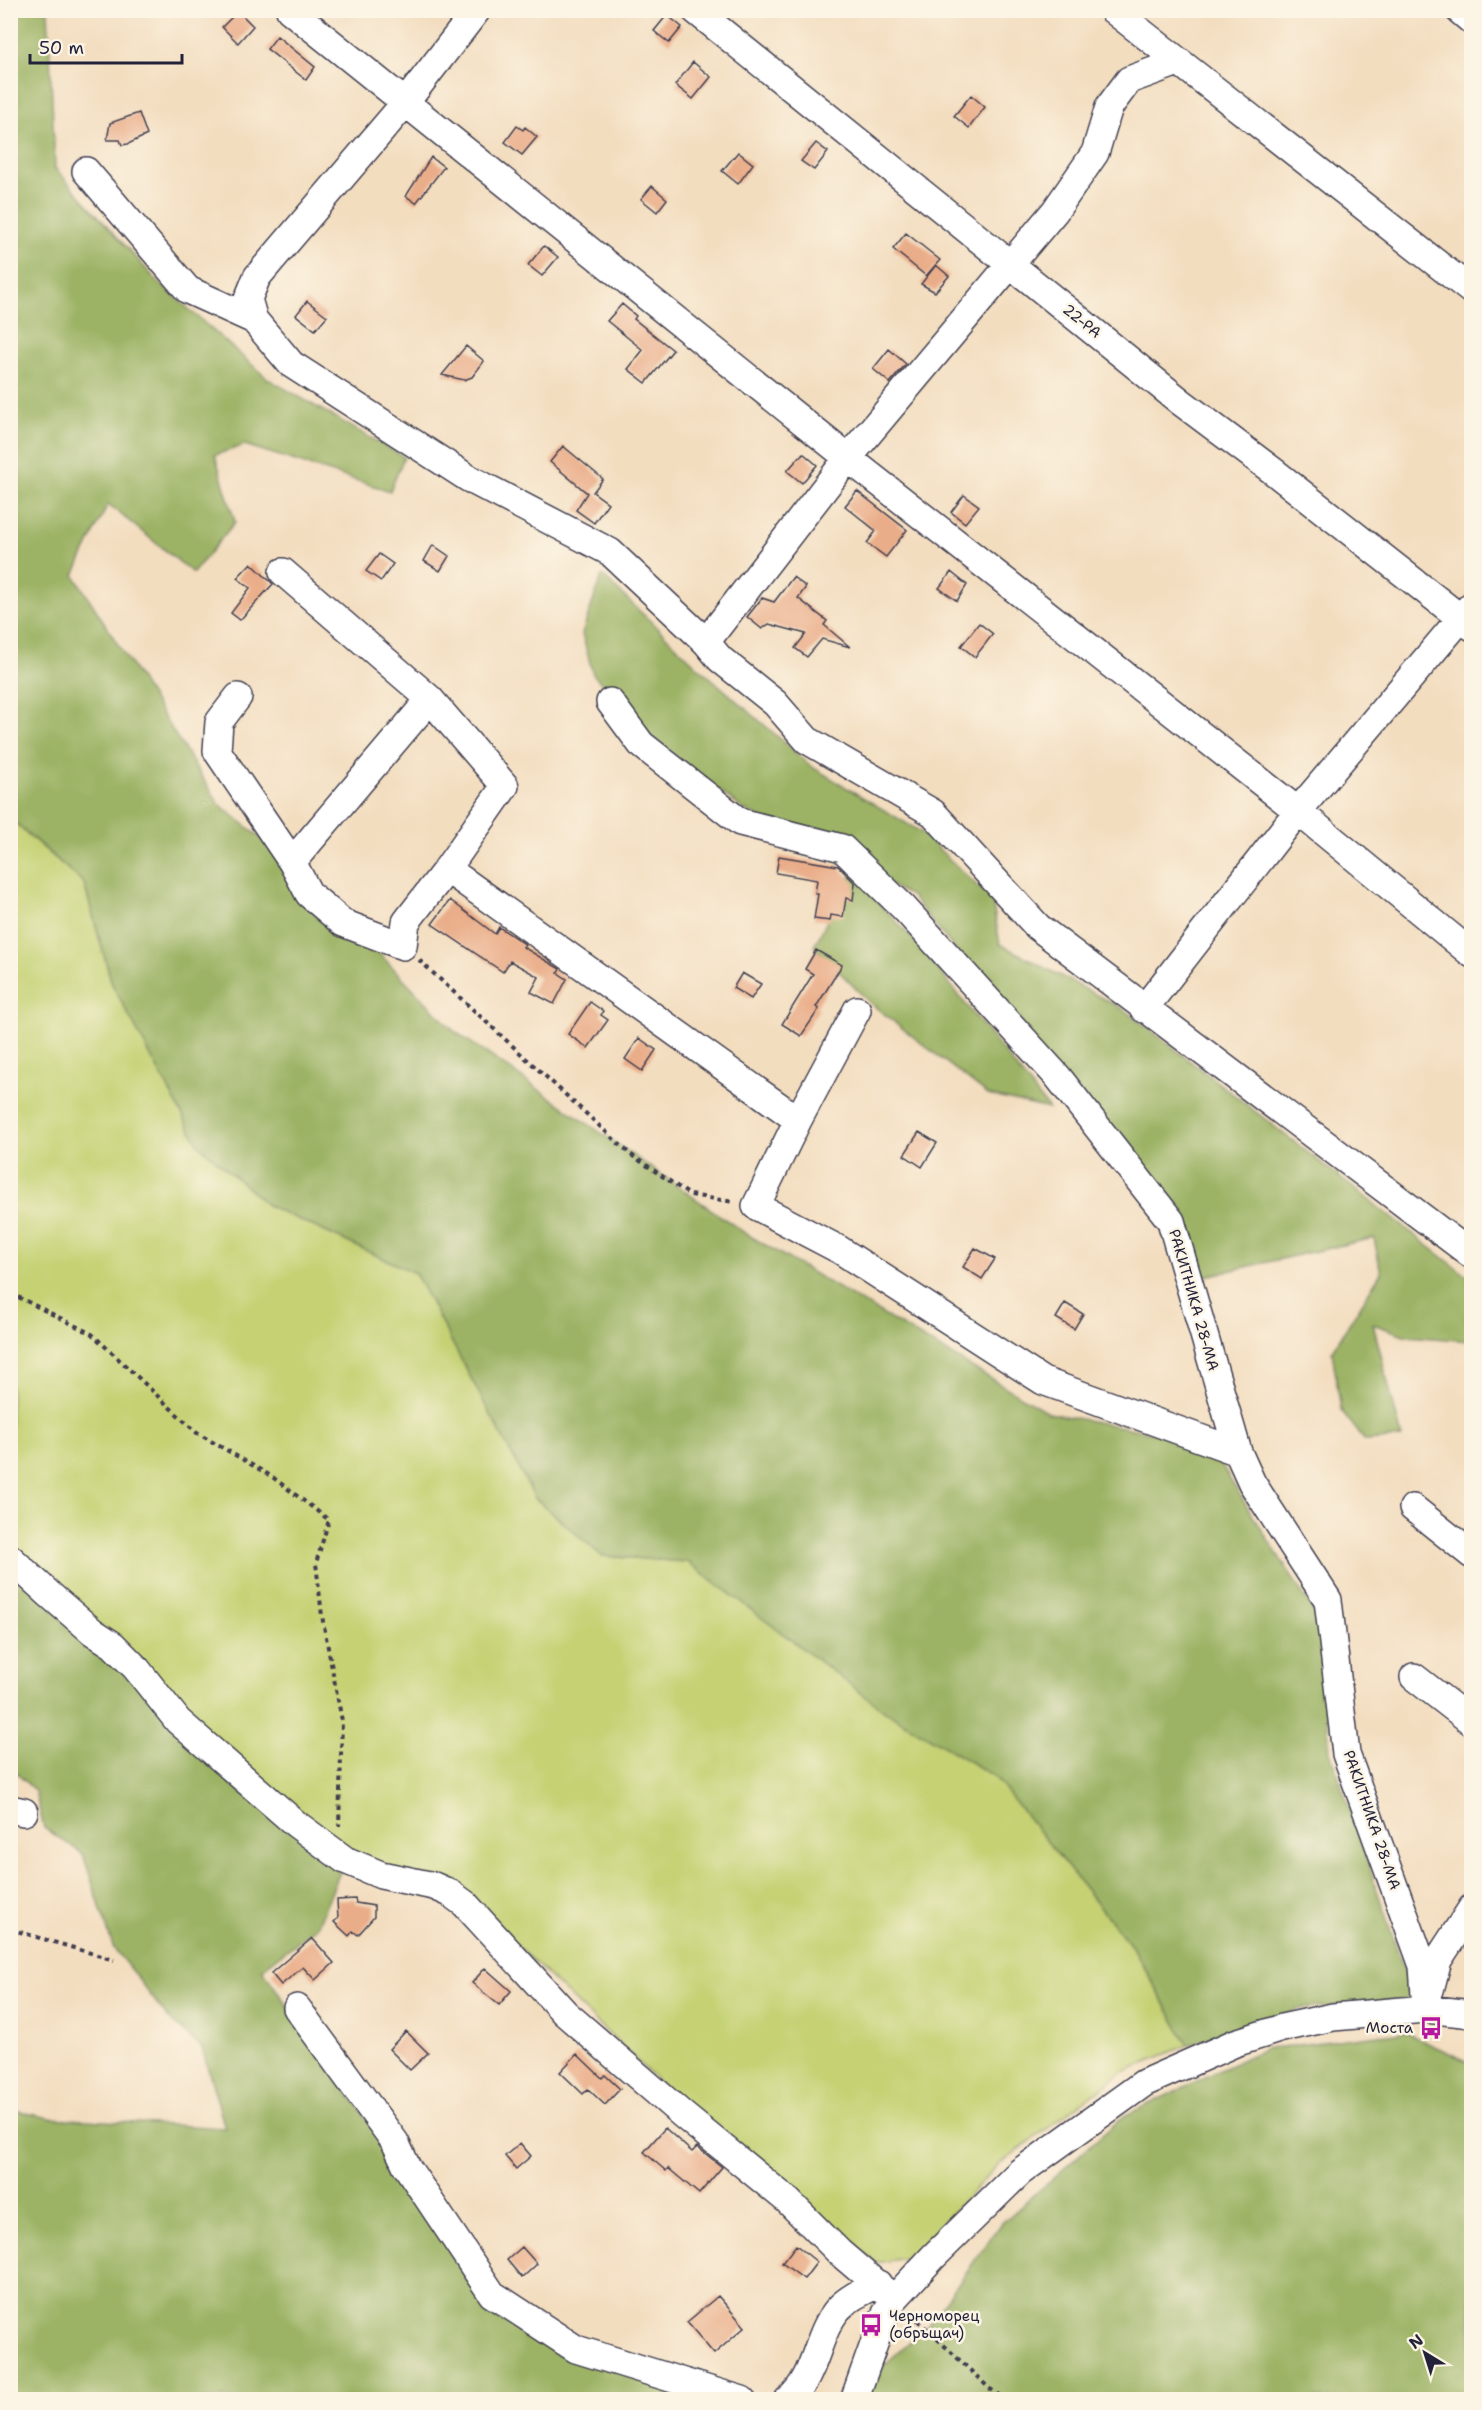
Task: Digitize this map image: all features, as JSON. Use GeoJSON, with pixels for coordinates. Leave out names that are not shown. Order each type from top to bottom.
{"type":"FeatureCollection","features":[{"type":"Feature","properties":{"kind":"street"},"geometry":{"type":"LineString","coordinates":[[290,10],[848,458],[1298,811],[1472,954]]}},
{"type":"Feature","properties":{"kind":"street"},"geometry":{"type":"LineString","coordinates":[[477,10],[405,103],[257,278],[248,299],[254,320],[291,364],[468,478],[610,552],[706,642],[720,659],[775,703],[807,740],[933,813],[1038,927],[1472,1255]]}},
{"type":"Feature","properties":{"kind":"street","name":"22-РА"},"geometry":{"type":"LineString","coordinates":[[695,10],[1181,402],[1468,617]]}},
{"type":"Feature","properties":{"kind":"street"},"geometry":{"type":"LineString","coordinates":[[1113,10],[1470,286]]}},
{"type":"Feature","properties":{"kind":"street"},"geometry":{"type":"LineString","coordinates":[[1459,10],[1472,21]]}},
{"type":"Feature","properties":{"kind":"street"},"geometry":{"type":"LineString","coordinates":[[706,642],[848,458],[1055,211],[1095,153],[1109,106],[1129,80],[1178,62]]}},
{"type":"Feature","properties":{"kind":"street"},"geometry":{"type":"LineString","coordinates":[[86,171],[188,290],[254,320]]}},
{"type":"Feature","properties":{"kind":"street"},"geometry":{"type":"LineString","coordinates":[[238,697],[219,722],[217,751],[292,862],[309,894],[343,923],[403,946],[405,922],[447,869],[505,786],[429,699],[283,572]]}},
{"type":"Feature","properties":{"kind":"street"},"geometry":{"type":"LineString","coordinates":[[1144,1009],[1298,811],[1468,617]]}},
{"type":"Feature","properties":{"kind":"street"},"geometry":{"type":"LineString","coordinates":[[292,862],[429,699]]}},
{"type":"Feature","properties":{"kind":"street","name":"РАКИТНИКА 28-МА"},"geometry":{"type":"LineString","coordinates":[[610,702],[640,744],[740,822],[842,848],[904,908],[1058,1077],[1172,1221],[1238,1452],[1252,1483],[1328,1600],[1346,1754],[1423,1966],[1426,2009]]}},
{"type":"Feature","properties":{"kind":"street"},"geometry":{"type":"LineString","coordinates":[[447,869],[798,1120]]}},
{"type":"Feature","properties":{"kind":"street"},"geometry":{"type":"LineString","coordinates":[[857,1010],[798,1120],[756,1206],[840,1250],[1043,1381],[1238,1452]]}},
{"type":"Feature","properties":{"kind":"street"},"geometry":{"type":"LineString","coordinates":[[1413,1508],[1472,1555]]}},
{"type":"Feature","properties":{"kind":"street"},"geometry":{"type":"LineString","coordinates":[[10,1558],[50,1595],[113,1646],[136,1668],[178,1721],[214,1755],[296,1824],[345,1860],[381,1875],[434,1886],[450,1893],[465,1904],[565,2013],[683,2115],[787,2200],[840,2253],[886,2292]]}},
{"type":"Feature","properties":{"kind":"street"},"geometry":{"type":"LineString","coordinates":[[1414,1677],[1472,1722]]}},
{"type":"Feature","properties":{"kind":"street"},"geometry":{"type":"LineString","coordinates":[[1426,2009],[1438,1960],[1472,1908]]}},
{"type":"Feature","properties":{"kind":"street"},"geometry":{"type":"LineString","coordinates":[[297,2008],[395,2142],[407,2167],[492,2294],[576,2349],[742,2400]]}},
{"type":"Feature","properties":{"kind":"street"},"geometry":{"type":"LineString","coordinates":[[788,2400],[799,2390],[809,2373],[825,2330],[837,2310],[851,2298],[886,2292],[933,2257],[1020,2172],[1144,2083],[1235,2043],[1282,2028],[1334,2017],[1426,2009],[1472,2013]]}},
{"type":"Feature","properties":{"kind":"street"},"geometry":{"type":"LineString","coordinates":[[854,2400],[883,2319],[886,2292]]}},
{"type":"Feature","properties":{"kind":"path"},"geometry":{"type":"LineString","coordinates":[[403,946],[630,1154],[690,1195],[756,1206]]}},
{"type":"Feature","properties":{"kind":"path"},"geometry":{"type":"LineString","coordinates":[[10,1293],[92,1334],[197,1433],[271,1476],[329,1520],[316,1563],[322,1616],[342,1722],[338,1820],[345,1860]]}},
{"type":"Feature","properties":{"kind":"path"},"geometry":{"type":"LineString","coordinates":[[10,1929],[114,1960]]}},
{"type":"Feature","properties":{"kind":"path"},"geometry":{"type":"LineString","coordinates":[[886,2292],[989,2388],[1006,2400]]}},
{"type":"Feature","properties":{"kind":"green space"},"geometry":{"type":"Polygon","coordinates":[[[48,10],[55,168],[158,282],[268,379],[404,457],[390,491],[245,445],[215,455],[235,522],[193,573],[108,504],[74,575],[219,804],[292,863],[453,1030],[745,1233],[1049,1413],[1207,1443],[1319,1620],[1330,1752],[1414,1999],[1300,2009],[1188,2045],[1134,1949],[994,1776],[885,1711],[688,1562],[602,1556],[535,1498],[415,1273],[267,1205],[198,1144],[112,984],[84,883],[11,819],[10,11],[48,10]]]}},
{"type":"Feature","properties":{"kind":"green space"},"geometry":{"type":"Polygon","coordinates":[[[602,575],[696,665],[812,767],[921,832],[992,900],[1000,944],[1123,1009],[1471,1279],[1470,1341],[1407,1336],[1373,1324],[1402,1438],[1365,1441],[1341,1410],[1332,1351],[1381,1273],[1374,1238],[1192,1279],[1176,1220],[911,896],[743,809],[650,737],[593,674],[582,634],[602,575]]]}},
{"type":"Feature","properties":{"kind":"green space"},"geometry":{"type":"Polygon","coordinates":[[[10,819],[84,883],[112,984],[267,1205],[415,1273],[535,1498],[602,1556],[688,1562],[885,1711],[994,1776],[1134,1949],[1188,2045],[1125,2071],[998,2165],[910,2257],[876,2263],[686,2108],[455,1886],[345,1860],[11,1558],[10,819]]]}},
{"type":"Feature","properties":{"kind":"green space"},"geometry":{"type":"Polygon","coordinates":[[[852,874],[921,948],[1049,1109],[988,1095],[870,1003],[814,946],[852,874]]]}},
{"type":"Feature","properties":{"kind":"green space"},"geometry":{"type":"Polygon","coordinates":[[[10,1558],[345,1860],[317,1927],[262,1969],[488,2293],[575,2352],[749,2399],[11,2399],[11,2110],[50,2118],[225,2128],[202,2048],[169,2019],[113,1947],[83,1854],[44,1828],[35,1791],[11,1768],[10,1558]]]}},
{"type":"Feature","properties":{"kind":"green space"},"geometry":{"type":"Polygon","coordinates":[[[1404,2032],[1471,2063],[1471,2399],[846,2400],[928,2325],[1002,2223],[1124,2116],[1264,2049],[1404,2032]]]}},
{"type":"Feature","properties":{"kind":"building"},"geometry":{"type":"Polygon","coordinates":[[[238,11],[253,26],[238,43],[222,27],[238,11]]]}},
{"type":"Feature","properties":{"kind":"building"},"geometry":{"type":"Polygon","coordinates":[[[667,15],[682,27],[669,43],[654,31],[667,15]]]}},
{"type":"Feature","properties":{"kind":"building"},"geometry":{"type":"Polygon","coordinates":[[[277,36],[315,67],[306,80],[267,49],[277,36]]]}},
{"type":"Feature","properties":{"kind":"building"},"geometry":{"type":"Polygon","coordinates":[[[693,62],[711,77],[693,99],[675,85],[693,62]]]}},
{"type":"Feature","properties":{"kind":"building"},"geometry":{"type":"Polygon","coordinates":[[[971,95],[985,107],[969,128],[954,116],[971,95]]]}},
{"type":"Feature","properties":{"kind":"building"},"geometry":{"type":"Polygon","coordinates":[[[139,113],[147,135],[122,145],[120,140],[107,140],[110,123],[139,113]]]}},
{"type":"Feature","properties":{"kind":"building"},"geometry":{"type":"Polygon","coordinates":[[[517,126],[523,130],[525,127],[537,137],[522,155],[505,142],[517,126]]]}},
{"type":"Feature","properties":{"kind":"building"},"geometry":{"type":"Polygon","coordinates":[[[816,143],[828,152],[814,170],[801,161],[816,143]]]}},
{"type":"Feature","properties":{"kind":"building"},"geometry":{"type":"Polygon","coordinates":[[[738,152],[753,164],[738,184],[722,171],[738,152]]]}},
{"type":"Feature","properties":{"kind":"building"},"geometry":{"type":"Polygon","coordinates":[[[431,157],[444,167],[416,203],[406,196],[431,157]]]}},
{"type":"Feature","properties":{"kind":"building"},"geometry":{"type":"Polygon","coordinates":[[[652,186],[667,199],[657,212],[641,199],[652,186]]]}},
{"type":"Feature","properties":{"kind":"building"},"geometry":{"type":"Polygon","coordinates":[[[906,233],[940,260],[926,276],[893,249],[906,233]]]}},
{"type":"Feature","properties":{"kind":"building"},"geometry":{"type":"Polygon","coordinates":[[[544,246],[558,257],[542,276],[528,265],[544,246]]]}},
{"type":"Feature","properties":{"kind":"building"},"geometry":{"type":"Polygon","coordinates":[[[936,265],[949,276],[935,292],[921,284],[936,265]]]}},
{"type":"Feature","properties":{"kind":"building"},"geometry":{"type":"Polygon","coordinates":[[[307,301],[327,316],[315,330],[296,315],[307,301]]]}},
{"type":"Feature","properties":{"kind":"building"},"geometry":{"type":"Polygon","coordinates":[[[622,304],[636,316],[634,319],[673,350],[646,383],[628,369],[643,350],[607,321],[622,304]]]}},
{"type":"Feature","properties":{"kind":"building"},"geometry":{"type":"Polygon","coordinates":[[[466,346],[484,361],[472,377],[464,380],[442,375],[466,346]]]}},
{"type":"Feature","properties":{"kind":"building"},"geometry":{"type":"Polygon","coordinates":[[[889,349],[906,364],[890,383],[873,369],[889,349]]]}},
{"type":"Feature","properties":{"kind":"building"},"geometry":{"type":"Polygon","coordinates":[[[563,446],[603,479],[593,492],[608,503],[594,523],[576,510],[587,493],[550,462],[563,446]]]}},
{"type":"Feature","properties":{"kind":"building"},"geometry":{"type":"Polygon","coordinates":[[[803,453],[817,465],[802,483],[787,471],[803,453]]]}},
{"type":"Feature","properties":{"kind":"building"},"geometry":{"type":"Polygon","coordinates":[[[857,491],[907,530],[886,557],[867,543],[876,531],[845,506],[857,491]]]}},
{"type":"Feature","properties":{"kind":"building"},"geometry":{"type":"Polygon","coordinates":[[[964,495],[979,506],[965,523],[951,512],[964,495]]]}},
{"type":"Feature","properties":{"kind":"building"},"geometry":{"type":"Polygon","coordinates":[[[433,545],[449,556],[440,571],[424,561],[433,545]]]}},
{"type":"Feature","properties":{"kind":"building"},"geometry":{"type":"Polygon","coordinates":[[[379,554],[393,564],[381,581],[366,571],[379,554]]]}},
{"type":"Feature","properties":{"kind":"building"},"geometry":{"type":"Polygon","coordinates":[[[251,563],[273,584],[240,620],[231,613],[250,588],[237,578],[251,563]]]}},
{"type":"Feature","properties":{"kind":"building"},"geometry":{"type":"Polygon","coordinates":[[[951,572],[967,585],[957,601],[939,588],[951,572]]]}},
{"type":"Feature","properties":{"kind":"building"},"geometry":{"type":"Polygon","coordinates":[[[793,577],[806,587],[798,598],[827,621],[824,625],[850,647],[822,639],[807,657],[795,648],[806,634],[769,624],[762,629],[747,617],[762,598],[774,602],[793,577]]]}},
{"type":"Feature","properties":{"kind":"building"},"geometry":{"type":"Polygon","coordinates":[[[979,623],[993,634],[975,657],[961,646],[979,623]]]}},
{"type":"Feature","properties":{"kind":"building"},"geometry":{"type":"Polygon","coordinates":[[[779,856],[838,866],[855,883],[853,900],[846,898],[843,917],[831,915],[830,921],[814,919],[818,894],[815,894],[817,880],[776,873],[779,856]]]}},
{"type":"Feature","properties":{"kind":"building"},"geometry":{"type":"Polygon","coordinates":[[[450,900],[495,934],[499,927],[525,944],[523,947],[560,969],[558,973],[567,979],[554,1004],[531,992],[539,977],[510,961],[503,972],[432,924],[450,900]]]}},
{"type":"Feature","properties":{"kind":"building"},"geometry":{"type":"Polygon","coordinates":[[[816,950],[842,965],[816,1007],[819,1009],[801,1036],[782,1024],[813,974],[805,969],[816,950]]]}},
{"type":"Feature","properties":{"kind":"building"},"geometry":{"type":"Polygon","coordinates":[[[742,973],[761,984],[751,999],[733,988],[742,973]]]}},
{"type":"Feature","properties":{"kind":"building"},"geometry":{"type":"Polygon","coordinates":[[[590,1002],[603,1011],[601,1015],[608,1020],[588,1048],[568,1034],[590,1002]]]}},
{"type":"Feature","properties":{"kind":"building"},"geometry":{"type":"Polygon","coordinates":[[[639,1038],[656,1050],[642,1071],[625,1059],[639,1038]]]}},
{"type":"Feature","properties":{"kind":"building"},"geometry":{"type":"Polygon","coordinates":[[[919,1132],[937,1143],[922,1167],[904,1155],[919,1132]]]}},
{"type":"Feature","properties":{"kind":"building"},"geometry":{"type":"Polygon","coordinates":[[[975,1248],[995,1259],[982,1279],[963,1267],[975,1248]]]}},
{"type":"Feature","properties":{"kind":"building"},"geometry":{"type":"Polygon","coordinates":[[[1065,1303],[1083,1314],[1074,1329],[1056,1318],[1065,1303]]]}},
{"type":"Feature","properties":{"kind":"building"},"geometry":{"type":"Polygon","coordinates":[[[355,1899],[356,1903],[374,1906],[374,1917],[358,1935],[353,1931],[349,1936],[334,1922],[338,1918],[337,1900],[355,1899]]]}},
{"type":"Feature","properties":{"kind":"building"},"geometry":{"type":"Polygon","coordinates":[[[312,1938],[334,1963],[315,1980],[303,1967],[281,1985],[271,1973],[312,1938]]]}},
{"type":"Feature","properties":{"kind":"building"},"geometry":{"type":"Polygon","coordinates":[[[485,1968],[511,1991],[499,2005],[472,1983],[485,1968]]]}},
{"type":"Feature","properties":{"kind":"building"},"geometry":{"type":"Polygon","coordinates":[[[406,2031],[428,2053],[410,2070],[389,2049],[406,2031]]]}},
{"type":"Feature","properties":{"kind":"building"},"geometry":{"type":"Polygon","coordinates":[[[577,2054],[602,2078],[605,2075],[620,2089],[605,2105],[588,2089],[583,2094],[560,2072],[577,2054]]]}},
{"type":"Feature","properties":{"kind":"building"},"geometry":{"type":"Polygon","coordinates":[[[665,2128],[692,2152],[697,2147],[722,2167],[699,2194],[668,2168],[666,2171],[644,2152],[665,2128]]]}},
{"type":"Feature","properties":{"kind":"building"},"geometry":{"type":"Polygon","coordinates":[[[520,2143],[531,2156],[516,2169],[505,2156],[520,2143]]]}},
{"type":"Feature","properties":{"kind":"building"},"geometry":{"type":"Polygon","coordinates":[[[796,2245],[817,2262],[804,2279],[782,2263],[796,2245]]]}},
{"type":"Feature","properties":{"kind":"building"},"geometry":{"type":"Polygon","coordinates":[[[522,2247],[537,2264],[522,2278],[507,2260],[522,2247]]]}},
{"type":"Feature","properties":{"kind":"building"},"geometry":{"type":"Polygon","coordinates":[[[718,2296],[745,2327],[714,2354],[687,2322],[718,2296]]]}},
{"type":"Feature","properties":{"kind":"place","name":"Моста"},"geometry":{"type":"Point","coordinates":[1431,2028]}},
{"type":"Feature","properties":{"kind":"place","name":"Черноморец (обръщач)"},"geometry":{"type":"Point","coordinates":[871,2325]}}]}
